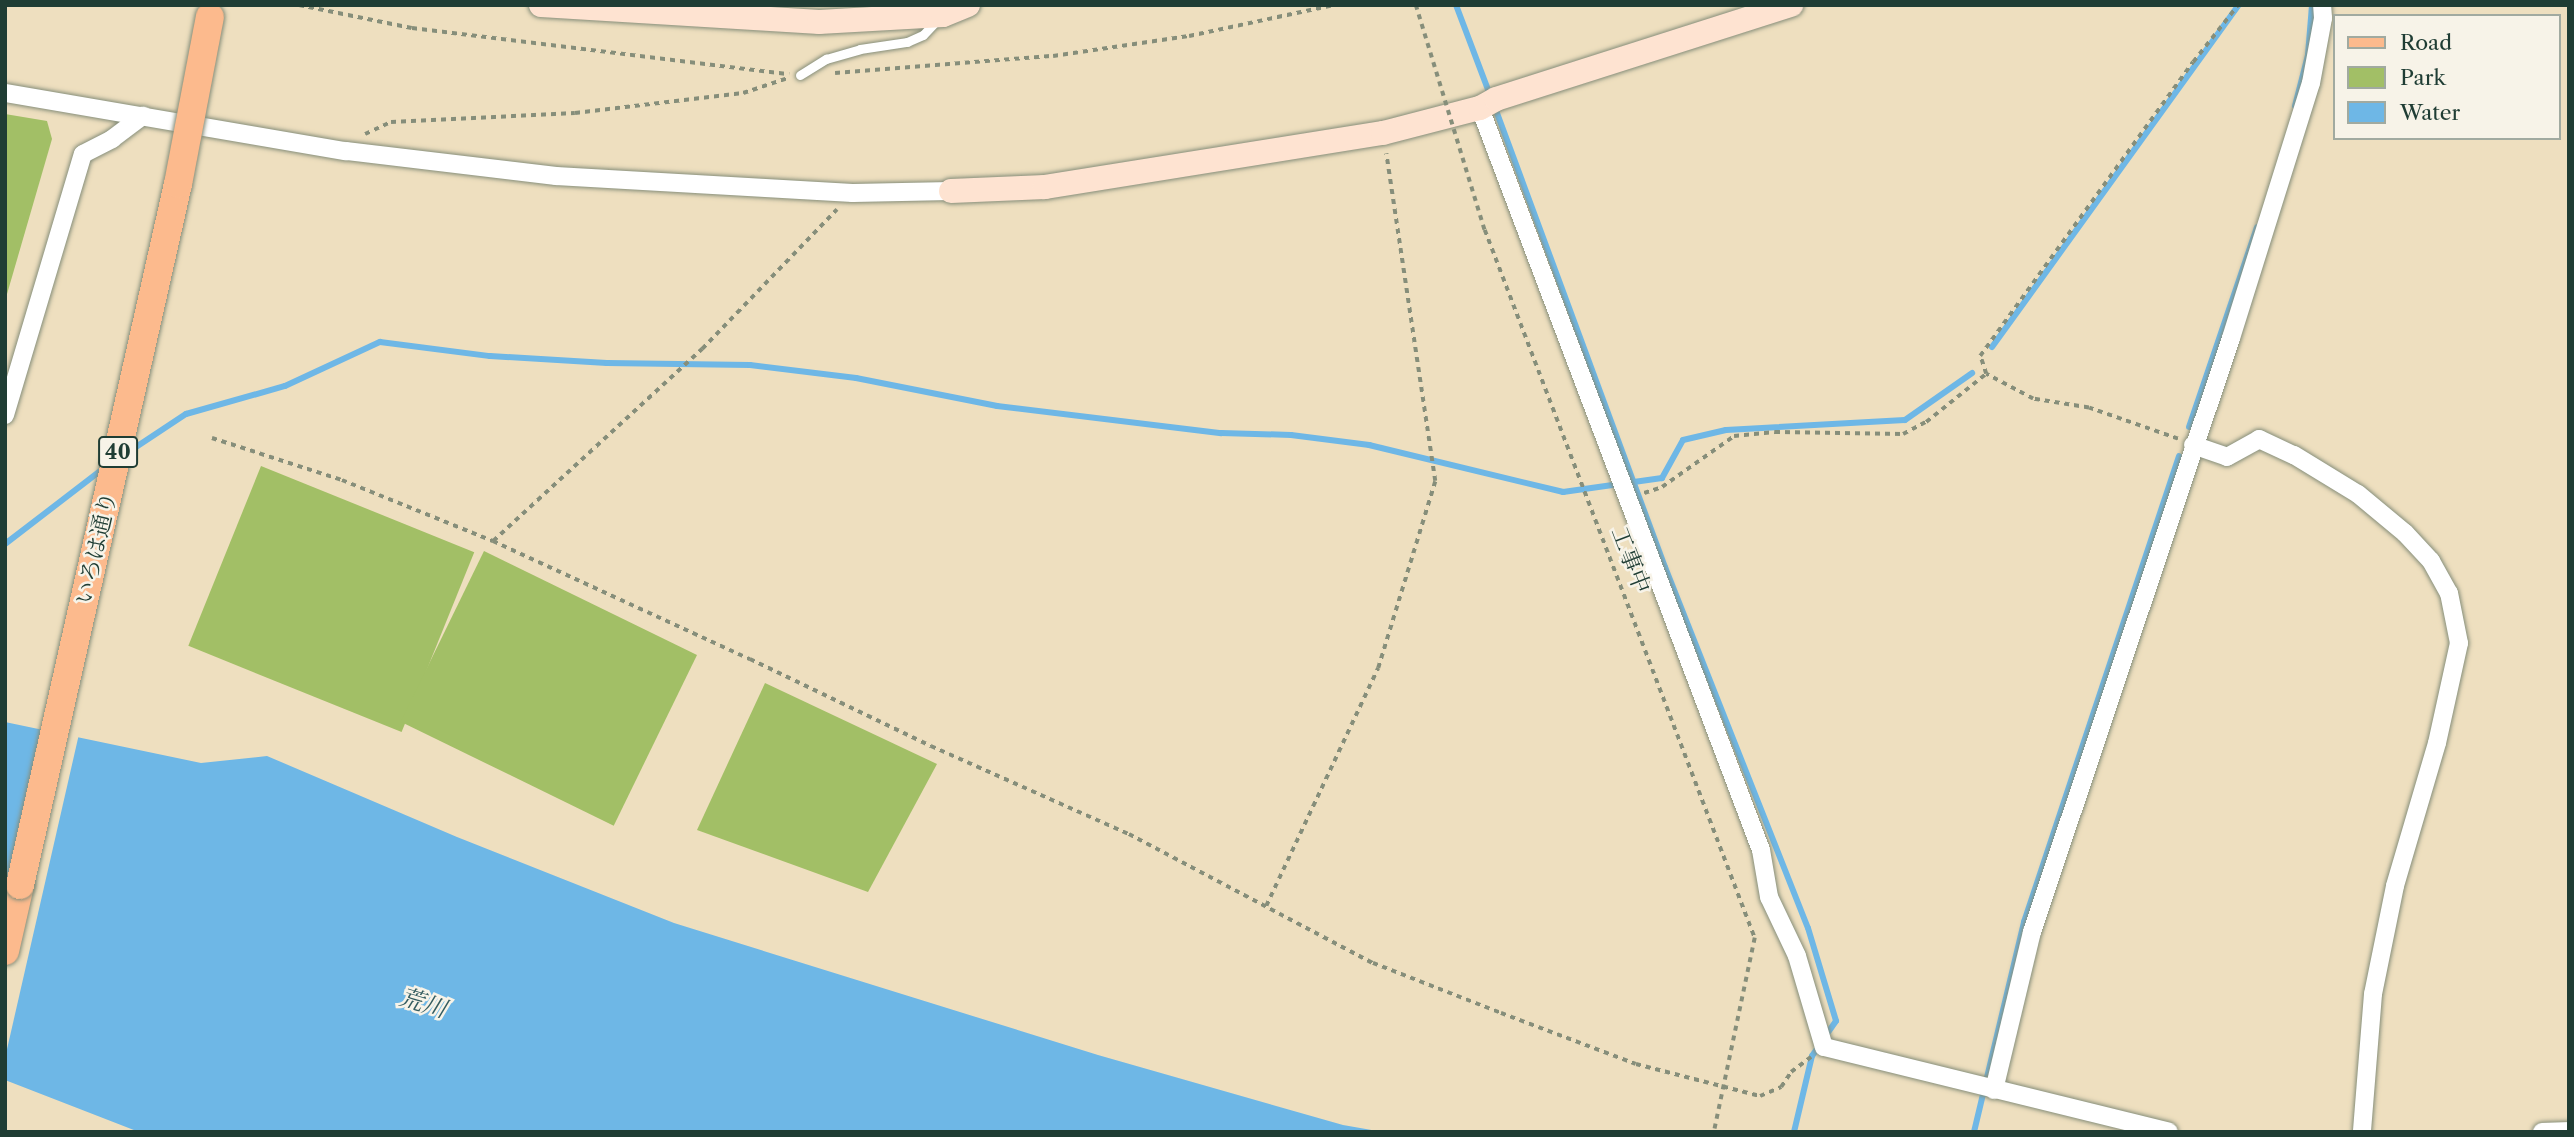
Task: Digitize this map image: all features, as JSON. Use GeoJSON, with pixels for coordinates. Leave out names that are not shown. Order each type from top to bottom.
{"type":"FeatureCollection","features":[{"type":"Feature","properties":{"kind":"main road","name":"いろは通り"},"geometry":{"type":"LineString","coordinates":[[5,951],[178,184],[211,11]]}},
{"type":"Feature","properties":{"kind":"street"},"geometry":{"type":"LineString","coordinates":[[541,5],[819,22],[943,15],[968,5]]}},
{"type":"Feature","properties":{"kind":"street"},"geometry":{"type":"LineString","coordinates":[[5,93],[346,151],[556,176],[853,193],[1045,187],[1383,133],[1486,105],[1791,5]]}},
{"type":"Feature","properties":{"kind":"street"},"geometry":{"type":"LineString","coordinates":[[1994,1090],[2032,932],[2231,338],[2311,83],[2323,18],[2322,5]]}},
{"type":"Feature","properties":{"kind":"street"},"geometry":{"type":"LineString","coordinates":[[1486,105],[1625,498],[1761,850],[1769,897],[1797,956],[1824,1046],[2169,1132]]}},
{"type":"Feature","properties":{"kind":"street"},"geometry":{"type":"LineString","coordinates":[[5,415],[83,154],[112,139],[143,116]]}},
{"type":"Feature","properties":{"kind":"street"},"geometry":{"type":"LineString","coordinates":[[2193,445],[2227,457],[2259,439],[2294,455],[2358,494],[2405,533],[2431,561],[2449,593],[2459,643],[2437,743],[2395,886],[2372,994],[2362,1132]]}},
{"type":"Feature","properties":{"kind":"street"},"geometry":{"type":"LineString","coordinates":[[2542,1132],[2569,1131]]}},
{"type":"Feature","properties":{"kind":"lane"},"geometry":{"type":"LineString","coordinates":[[800,75],[826,60],[923,35],[943,15]]}},
{"type":"Feature","properties":{"kind":"path"},"geometry":{"type":"LineString","coordinates":[[299,5],[412,28],[800,75],[1053,56],[1189,36],[1334,5]]}},
{"type":"Feature","properties":{"kind":"path","name":"工事中"},"geometry":{"type":"LineString","coordinates":[[1416,5],[1485,230],[1755,938],[1714,1132]]}},
{"type":"Feature","properties":{"kind":"path"},"geometry":{"type":"LineString","coordinates":[[2193,445],[2089,408],[2033,399],[1986,374],[1980,356],[2193,62],[2238,5]]}},
{"type":"Feature","properties":{"kind":"path"},"geometry":{"type":"LineString","coordinates":[[346,151],[367,132],[391,122],[575,113],[743,93],[800,75]]}},
{"type":"Feature","properties":{"kind":"path"},"geometry":{"type":"LineString","coordinates":[[1266,906],[1378,668],[1435,481],[1383,133]]}},
{"type":"Feature","properties":{"kind":"path"},"geometry":{"type":"LineString","coordinates":[[493,541],[698,353],[853,193]]}},
{"type":"Feature","properties":{"kind":"path"},"geometry":{"type":"LineString","coordinates":[[1652,491],[1662,487],[1734,436],[1775,432],[1903,434],[1926,422],[1986,374]]}},
{"type":"Feature","properties":{"kind":"path"},"geometry":{"type":"LineString","coordinates":[[212,438],[342,480],[493,541],[931,746],[1129,834],[1373,963],[1636,1064],[1760,1096],[1781,1087],[1797,1067]]}},
{"type":"Feature","properties":{"kind":"green space"},"geometry":{"type":"Polygon","coordinates":[[[5,114],[47,121],[52,139],[5,301],[5,114]]]}},
{"type":"Feature","properties":{"kind":"green space"},"geometry":{"type":"Polygon","coordinates":[[[261,466],[474,552],[402,732],[188,646],[261,466]]]}},
{"type":"Feature","properties":{"kind":"green space"},"geometry":{"type":"Polygon","coordinates":[[[484,551],[697,655],[614,826],[401,722],[484,551]]]}},
{"type":"Feature","properties":{"kind":"green space"},"geometry":{"type":"Polygon","coordinates":[[[765,683],[937,764],[868,892],[697,830],[765,683]]]}},
{"type":"Feature","properties":{"kind":"water","name":"荒川"},"geometry":{"type":"Polygon","coordinates":[[[5,722],[201,763],[267,756],[457,837],[674,923],[1098,1055],[1343,1125],[1383,1132],[139,1132],[5,1080],[5,722]]]}},
{"type":"Feature","properties":{"kind":"pier"},"geometry":{"type":"Polygon","coordinates":[[[42,726],[79,734],[5,1058],[5,891],[42,726]]]}},
{"type":"Feature","properties":{"kind":"waterway"},"geometry":{"type":"LineString","coordinates":[[1456,5],[1490,95]]}},
{"type":"Feature","properties":{"kind":"waterway"},"geometry":{"type":"LineString","coordinates":[[1992,347],[2239,5]]}},
{"type":"Feature","properties":{"kind":"waterway"},"geometry":{"type":"LineString","coordinates":[[2295,106],[2308,55],[2312,5]]}},
{"type":"Feature","properties":{"kind":"waterway"},"geometry":{"type":"LineString","coordinates":[[1494,105],[1665,567],[1808,928],[1836,1021],[1825,1037]]}},
{"type":"Feature","properties":{"kind":"waterway"},"geometry":{"type":"LineString","coordinates":[[2189,427],[2257,227]]}},
{"type":"Feature","properties":{"kind":"waterway"},"geometry":{"type":"LineString","coordinates":[[127,453],[186,414],[285,386],[380,342],[490,356],[607,363],[750,365],[856,378],[997,406],[1221,433],[1291,435],[1369,445],[1563,492],[1662,478],[1683,440],[1726,430],[1905,420],[1972,373]]}},
{"type":"Feature","properties":{"kind":"waterway"},"geometry":{"type":"LineString","coordinates":[[1974,1132],[2024,922],[2179,456]]}},
{"type":"Feature","properties":{"kind":"waterway"},"geometry":{"type":"LineString","coordinates":[[5,544],[104,468]]}},
{"type":"Feature","properties":{"kind":"waterway"},"geometry":{"type":"LineString","coordinates":[[1794,1132],[1812,1056],[1819,1046]]}}]}
